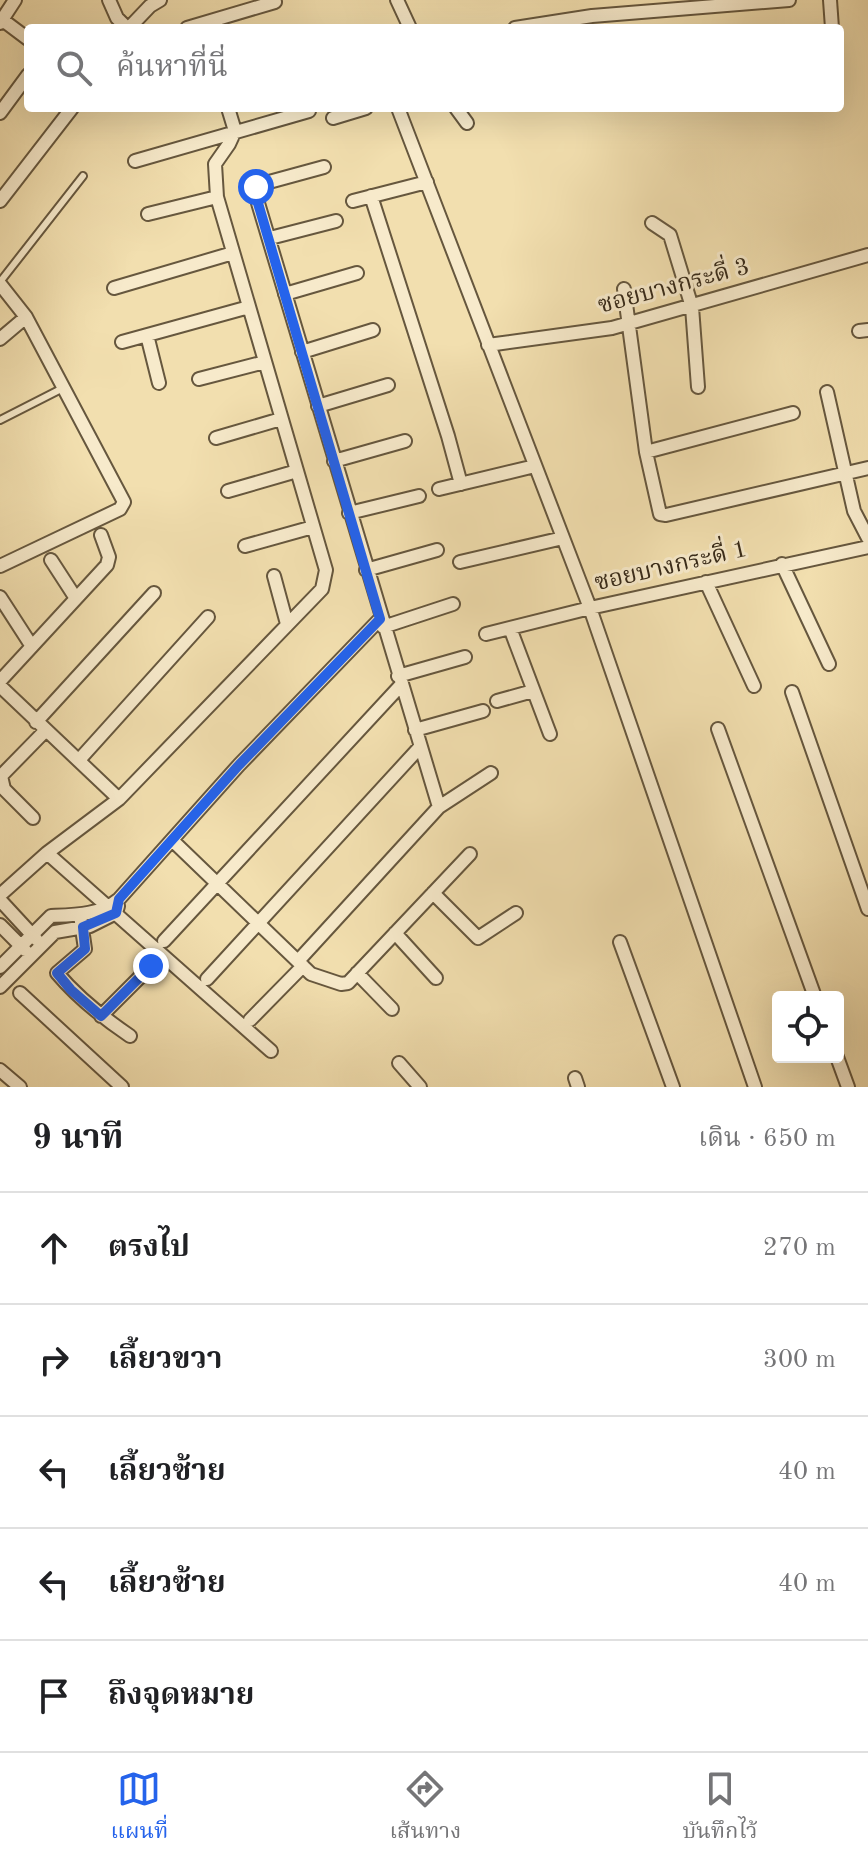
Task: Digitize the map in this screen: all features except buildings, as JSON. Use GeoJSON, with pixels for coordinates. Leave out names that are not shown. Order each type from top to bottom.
{"type":"FeatureCollection","features":[{"type":"Feature","properties":{"kind":"street"},"geometry":{"type":"LineString","coordinates":[[15,0],[1,20],[24,36]]}},
{"type":"Feature","properties":{"kind":"street"},"geometry":{"type":"LineString","coordinates":[[109,0],[117,18],[124,24]]}},
{"type":"Feature","properties":{"kind":"street"},"geometry":{"type":"LineString","coordinates":[[132,24],[160,0]]}},
{"type":"Feature","properties":{"kind":"street"},"geometry":{"type":"LineString","coordinates":[[397,0],[408,24]]}},
{"type":"Feature","properties":{"kind":"street"},"geometry":{"type":"LineString","coordinates":[[558,24],[695,3],[789,0]]}},
{"type":"Feature","properties":{"kind":"street"},"geometry":{"type":"LineString","coordinates":[[830,0],[832,24]]}},
{"type":"Feature","properties":{"kind":"street"},"geometry":{"type":"LineString","coordinates":[[211,24],[275,2]]}},
{"type":"Feature","properties":{"kind":"street"},"geometry":{"type":"LineString","coordinates":[[0,113],[24,80]]}},
{"type":"Feature","properties":{"kind":"street"},"geometry":{"type":"LineString","coordinates":[[0,201],[69,112]]}},
{"type":"Feature","properties":{"kind":"street"},"geometry":{"type":"LineString","coordinates":[[37,940],[0,897],[47,853],[119,799],[322,589],[326,579],[326,570],[217,197],[215,164],[235,131],[229,112]]}},
{"type":"Feature","properties":{"kind":"street"},"geometry":{"type":"LineString","coordinates":[[135,161],[305,112]]}},
{"type":"Feature","properties":{"kind":"street"},"geometry":{"type":"LineString","coordinates":[[333,118],[353,112]]}},
{"type":"Feature","properties":{"kind":"street"},"geometry":{"type":"LineString","coordinates":[[400,112],[590,608],[755,1087]]}},
{"type":"Feature","properties":{"kind":"street"},"geometry":{"type":"LineString","coordinates":[[459,112],[467,123]]}},
{"type":"Feature","properties":{"kind":"street"},"geometry":{"type":"LineString","coordinates":[[324,167],[256,187],[255,193],[439,807]]}},
{"type":"Feature","properties":{"kind":"street"},"geometry":{"type":"LineString","coordinates":[[353,201],[427,182]]}},
{"type":"Feature","properties":{"kind":"street"},"geometry":{"type":"LineString","coordinates":[[371,196],[461,484]]}},
{"type":"Feature","properties":{"kind":"street"},"geometry":{"type":"LineString","coordinates":[[148,214],[217,197]]}},
{"type":"Feature","properties":{"kind":"street"},"geometry":{"type":"LineString","coordinates":[[270,238],[336,221]]}},
{"type":"Feature","properties":{"kind":"street"},"geometry":{"type":"LineString","coordinates":[[652,223],[670,235],[692,307],[698,387]]}},
{"type":"Feature","properties":{"kind":"street"},"geometry":{"type":"LineString","coordinates":[[114,288],[233,253]]}},
{"type":"Feature","properties":{"kind":"street","name":"ซอยบางกระดี่ 3"},"geometry":{"type":"LineString","coordinates":[[488,345],[628,324],[868,255]]}},
{"type":"Feature","properties":{"kind":"street"},"geometry":{"type":"LineString","coordinates":[[285,294],[357,273]]}},
{"type":"Feature","properties":{"kind":"street"},"geometry":{"type":"LineString","coordinates":[[0,283],[26,317],[124,502],[120,509],[0,566]]}},
{"type":"Feature","properties":{"kind":"street"},"geometry":{"type":"LineString","coordinates":[[624,289],[646,452],[660,514],[868,468]]}},
{"type":"Feature","properties":{"kind":"street"},"geometry":{"type":"LineString","coordinates":[[122,342],[249,307]]}},
{"type":"Feature","properties":{"kind":"street"},"geometry":{"type":"LineString","coordinates":[[0,339],[26,317]]}},
{"type":"Feature","properties":{"kind":"street"},"geometry":{"type":"LineString","coordinates":[[302,352],[373,330]]}},
{"type":"Feature","properties":{"kind":"street"},"geometry":{"type":"LineString","coordinates":[[147,335],[159,383]]}},
{"type":"Feature","properties":{"kind":"street"},"geometry":{"type":"LineString","coordinates":[[199,379],[265,362]]}},
{"type":"Feature","properties":{"kind":"street"},"geometry":{"type":"LineString","coordinates":[[318,406],[388,385]]}},
{"type":"Feature","properties":{"kind":"street"},"geometry":{"type":"LineString","coordinates":[[827,392],[854,511],[868,538]]}},
{"type":"Feature","properties":{"kind":"street"},"geometry":{"type":"LineString","coordinates":[[646,452],[793,413]]}},
{"type":"Feature","properties":{"kind":"street"},"geometry":{"type":"LineString","coordinates":[[216,438],[281,419]]}},
{"type":"Feature","properties":{"kind":"street"},"geometry":{"type":"LineString","coordinates":[[334,461],[405,441]]}},
{"type":"Feature","properties":{"kind":"street"},"geometry":{"type":"LineString","coordinates":[[439,489],[535,466]]}},
{"type":"Feature","properties":{"kind":"street"},"geometry":{"type":"LineString","coordinates":[[228,491],[297,471]]}},
{"type":"Feature","properties":{"kind":"street"},"geometry":{"type":"LineString","coordinates":[[349,513],[419,496]]}},
{"type":"Feature","properties":{"kind":"street"},"geometry":{"type":"LineString","coordinates":[[245,546],[313,527]]}},
{"type":"Feature","properties":{"kind":"street"},"geometry":{"type":"LineString","coordinates":[[101,535],[109,561],[0,683],[119,799]]}},
{"type":"Feature","properties":{"kind":"street"},"geometry":{"type":"LineString","coordinates":[[460,562],[563,538]]}},
{"type":"Feature","properties":{"kind":"street","name":"ซอยบางกระดี่ 1"},"geometry":{"type":"LineString","coordinates":[[486,634],[782,564],[868,547]]}},
{"type":"Feature","properties":{"kind":"street"},"geometry":{"type":"LineString","coordinates":[[366,570],[437,550]]}},
{"type":"Feature","properties":{"kind":"street"},"geometry":{"type":"LineString","coordinates":[[51,560],[75,597]]}},
{"type":"Feature","properties":{"kind":"street"},"geometry":{"type":"LineString","coordinates":[[782,564],[829,664]]}},
{"type":"Feature","properties":{"kind":"street"},"geometry":{"type":"LineString","coordinates":[[274,576],[287,624]]}},
{"type":"Feature","properties":{"kind":"street"},"geometry":{"type":"LineString","coordinates":[[706,582],[754,686]]}},
{"type":"Feature","properties":{"kind":"street"},"geometry":{"type":"LineString","coordinates":[[33,818],[4,789],[1,776],[154,593]]}},
{"type":"Feature","properties":{"kind":"street"},"geometry":{"type":"LineString","coordinates":[[0,597],[31,645]]}},
{"type":"Feature","properties":{"kind":"street"},"geometry":{"type":"LineString","coordinates":[[0,947],[20,946],[37,940],[51,916],[82,921],[115,906],[239,765],[382,623],[453,604]]}},
{"type":"Feature","properties":{"kind":"street"},"geometry":{"type":"LineString","coordinates":[[79,760],[208,617]]}},
{"type":"Feature","properties":{"kind":"street"},"geometry":{"type":"LineString","coordinates":[[510,628],[550,734]]}},
{"type":"Feature","properties":{"kind":"street"},"geometry":{"type":"LineString","coordinates":[[164,941],[400,680],[465,657]]}},
{"type":"Feature","properties":{"kind":"street"},"geometry":{"type":"LineString","coordinates":[[497,701],[533,691]]}},
{"type":"Feature","properties":{"kind":"street"},"geometry":{"type":"LineString","coordinates":[[792,692],[868,909]]}},
{"type":"Feature","properties":{"kind":"street"},"geometry":{"type":"LineString","coordinates":[[415,730],[483,711]]}},
{"type":"Feature","properties":{"kind":"street"},"geometry":{"type":"LineString","coordinates":[[718,729],[813,991]]}},
{"type":"Feature","properties":{"kind":"street"},"geometry":{"type":"LineString","coordinates":[[207,979],[420,747]]}},
{"type":"Feature","properties":{"kind":"street"},"geometry":{"type":"LineString","coordinates":[[250,1020],[439,807],[491,773]]}},
{"type":"Feature","properties":{"kind":"street"},"geometry":{"type":"LineString","coordinates":[[173,841],[311,974],[341,984],[348,983],[470,854]]}},
{"type":"Feature","properties":{"kind":"street"},"geometry":{"type":"LineString","coordinates":[[47,853],[115,906],[271,1051]]}},
{"type":"Feature","properties":{"kind":"street"},"geometry":{"type":"LineString","coordinates":[[433,893],[478,938],[516,913]]}},
{"type":"Feature","properties":{"kind":"street"},"geometry":{"type":"LineString","coordinates":[[82,921],[85,949],[57,973],[101,1016],[130,1036]]}},
{"type":"Feature","properties":{"kind":"street"},"geometry":{"type":"LineString","coordinates":[[0,925],[20,946]]}},
{"type":"Feature","properties":{"kind":"street"},"geometry":{"type":"LineString","coordinates":[[395,933],[436,978]]}},
{"type":"Feature","properties":{"kind":"street"},"geometry":{"type":"LineString","coordinates":[[620,942],[673,1087]]}},
{"type":"Feature","properties":{"kind":"street"},"geometry":{"type":"LineString","coordinates":[[0,967],[20,946]]}},
{"type":"Feature","properties":{"kind":"street"},"geometry":{"type":"LineString","coordinates":[[0,987],[20,946]]}},
{"type":"Feature","properties":{"kind":"street"},"geometry":{"type":"LineString","coordinates":[[101,1016],[151,966]]}},
{"type":"Feature","properties":{"kind":"street"},"geometry":{"type":"LineString","coordinates":[[357,973],[392,1009]]}},
{"type":"Feature","properties":{"kind":"street"},"geometry":{"type":"LineString","coordinates":[[20,993],[122,1087]]}},
{"type":"Feature","properties":{"kind":"street"},"geometry":{"type":"LineString","coordinates":[[399,1063],[420,1087]]}},
{"type":"Feature","properties":{"kind":"street"},"geometry":{"type":"LineString","coordinates":[[839,1063],[848,1087]]}},
{"type":"Feature","properties":{"kind":"street"},"geometry":{"type":"LineString","coordinates":[[0,1070],[20,1087]]}},
{"type":"Feature","properties":{"kind":"lane"},"geometry":{"type":"LineString","coordinates":[[0,283],[83,176]]}},
{"type":"Feature","properties":{"kind":"lane"},"geometry":{"type":"LineString","coordinates":[[0,420],[65,387]]}},
{"type":"Feature","properties":{"kind":"route"},"geometry":{"type":"LineString","coordinates":[[151,966],[101,1016],[57,973],[85,949],[83,927],[116,913],[119,899],[239,765],[380,619],[255,193],[256,187]]}}]}
